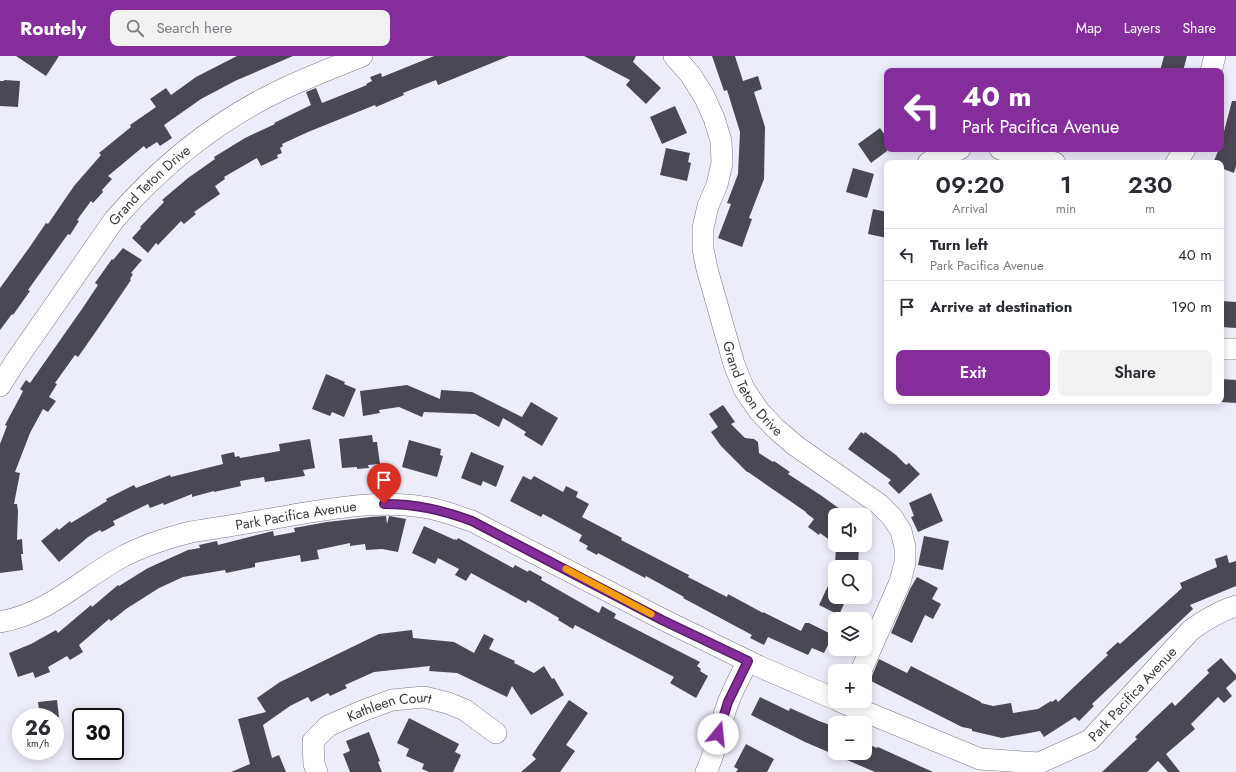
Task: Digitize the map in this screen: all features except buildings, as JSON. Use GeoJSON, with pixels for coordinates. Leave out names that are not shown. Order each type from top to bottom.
{"type":"FeatureCollection","features":[{"type":"Feature","properties":{"kind":"street","name":"Grand Teton Drive"},"geometry":{"type":"LineString","coordinates":[[0,386],[19,356],[114,220],[136,195],[172,160],[211,130],[242,110],[293,84],[362,56]]}},
{"type":"Feature","properties":{"kind":"street","name":"Grand Teton Drive"},"geometry":{"type":"LineString","coordinates":[[674,56],[690,74],[704,96],[714,118],[721,141],[722,163],[717,185],[708,206],[703,228],[703,249],[707,269],[734,364],[744,389],[759,411],[776,429],[796,446],[879,504],[892,517],[901,531],[905,547],[905,563],[900,582],[863,664]]}},
{"type":"Feature","properties":{"kind":"street"},"geometry":{"type":"LineString","coordinates":[[1212,68],[1215,56]]}},
{"type":"Feature","properties":{"kind":"street"},"geometry":{"type":"LineString","coordinates":[[932,160],[950,152]]}},
{"type":"Feature","properties":{"kind":"street"},"geometry":{"type":"LineString","coordinates":[[1012,152],[1043,160]]}},
{"type":"Feature","properties":{"kind":"street"},"geometry":{"type":"LineString","coordinates":[[1224,349],[1236,349]]}},
{"type":"Feature","properties":{"kind":"street","name":"Park Pacifica Avenue"},"geometry":{"type":"LineString","coordinates":[[0,622],[27,614],[47,605],[120,558],[143,547],[168,538],[191,532],[344,506],[397,504],[423,507],[449,513],[472,521],[662,620],[748,661],[828,695]]}},
{"type":"Feature","properties":{"kind":"street","name":"Park Pacifica Avenue"},"geometry":{"type":"LineString","coordinates":[[858,708],[980,760],[1040,767],[1090,740],[1191,630],[1208,618],[1225,609],[1236,606]]}},
{"type":"Feature","properties":{"kind":"street"},"geometry":{"type":"LineString","coordinates":[[706,772],[712,760],[728,702],[748,661]]}},
{"type":"Feature","properties":{"kind":"street","name":"Kathleen Court"},"geometry":{"type":"LineString","coordinates":[[317,772],[314,764],[313,741],[328,726],[392,700],[424,697],[448,703],[465,710],[496,732]]}},
{"type":"Feature","properties":{"kind":"slow traffic"},"geometry":{"type":"LineString","coordinates":[[566,569],[651,614]]}},
{"type":"Feature","properties":{"kind":"route"},"geometry":{"type":"LineString","coordinates":[[384,504],[423,507],[449,513],[472,521],[662,620],[748,661],[728,702],[718,734]]}}]}
